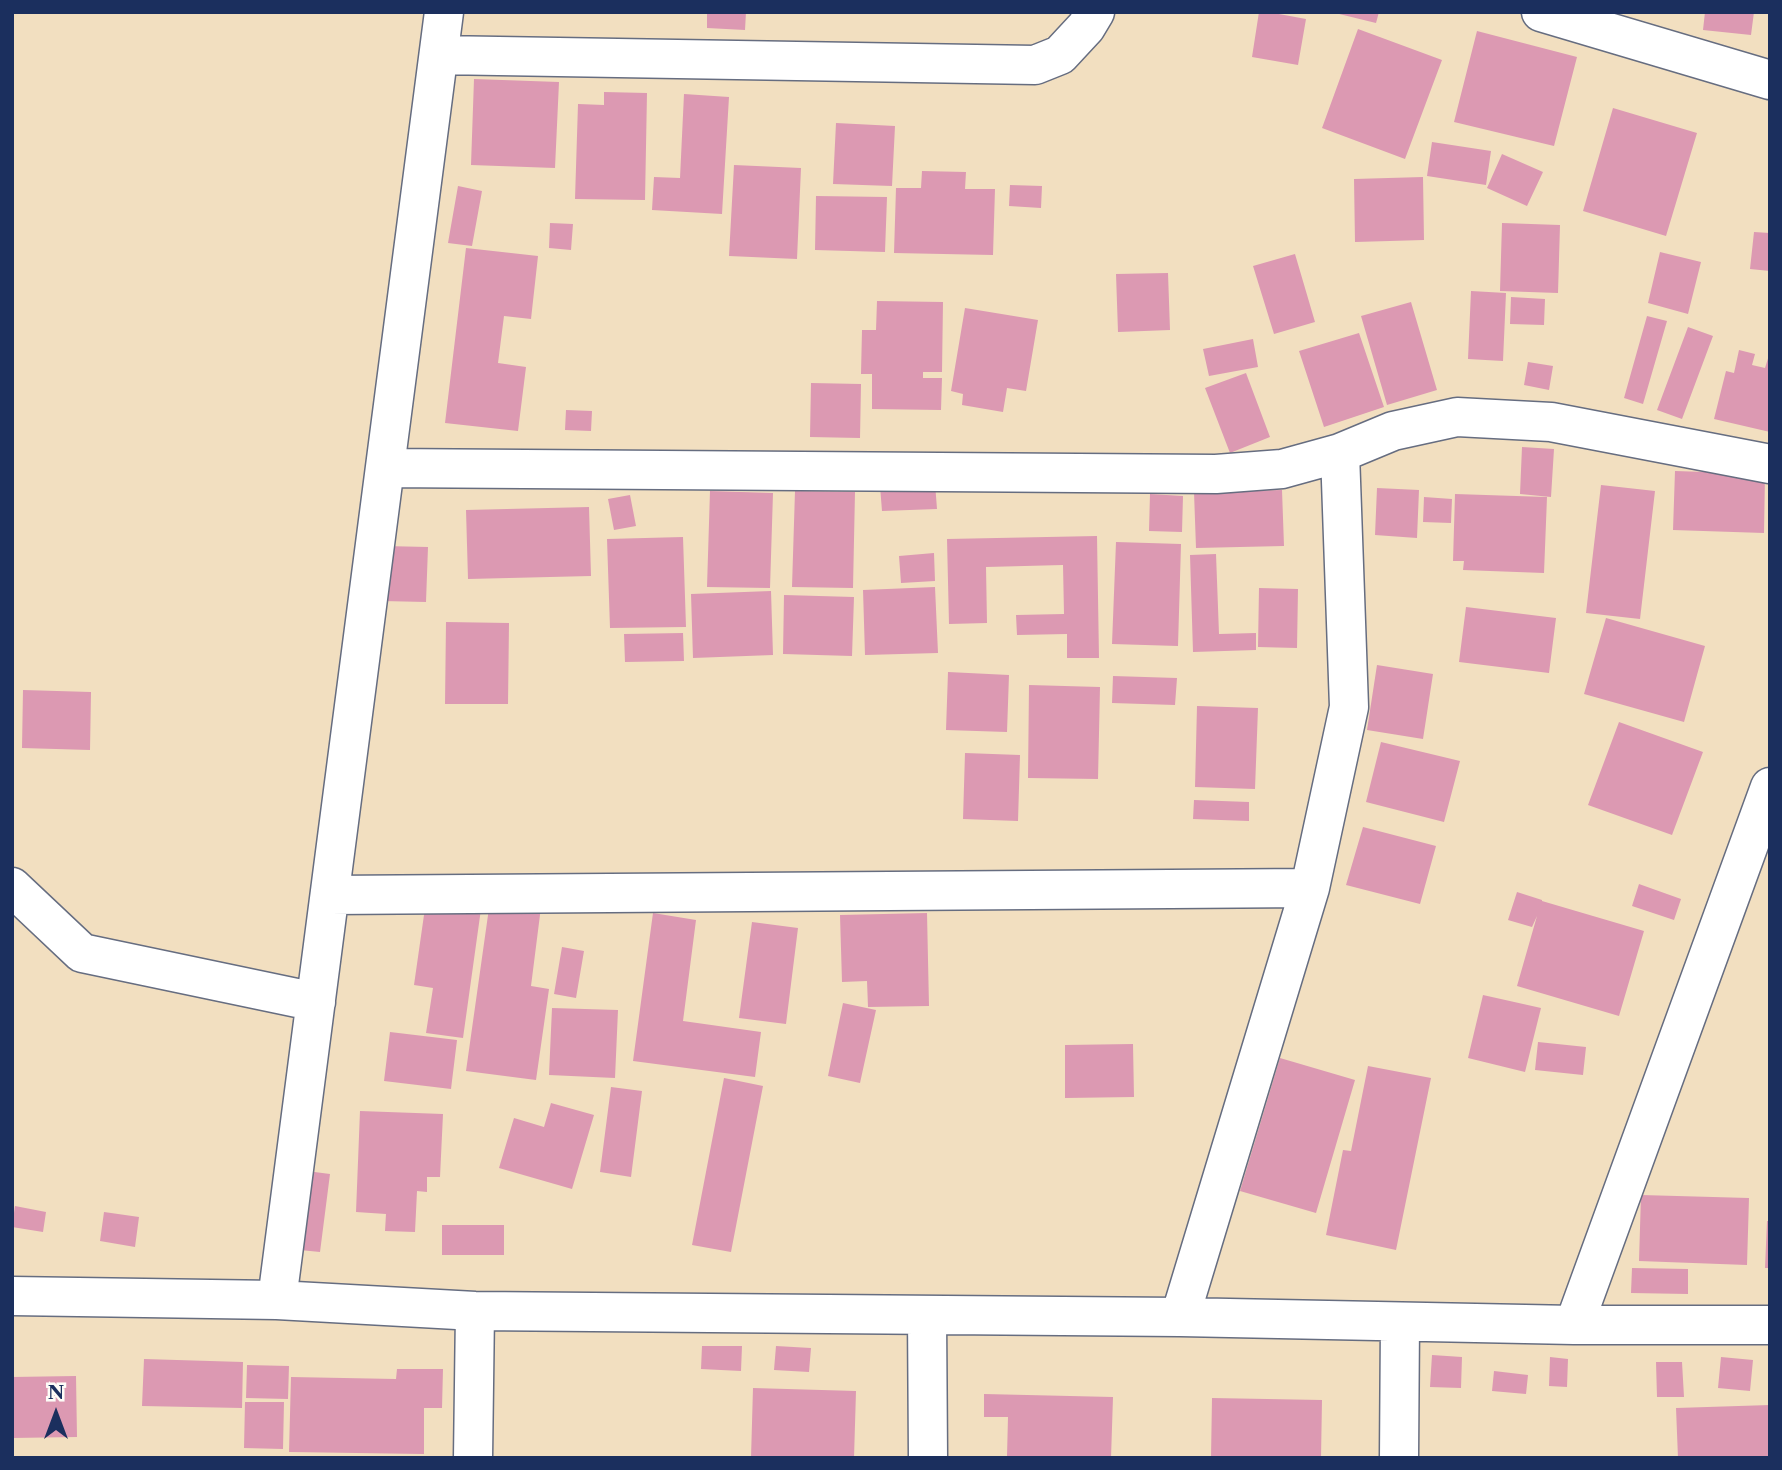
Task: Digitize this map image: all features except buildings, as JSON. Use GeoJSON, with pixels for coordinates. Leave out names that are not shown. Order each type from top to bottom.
{"type":"FeatureCollection","features":[{"type":"Feature","properties":{"kind":"street"},"geometry":{"type":"LineString","coordinates":[[277,1300],[444,12]]}},
{"type":"Feature","properties":{"kind":"street"},"geometry":{"type":"LineString","coordinates":[[439,55],[1035,65],[1060,55],[1086,27],[1095,12]]}},
{"type":"Feature","properties":{"kind":"street"},"geometry":{"type":"LineString","coordinates":[[1541,12],[1770,80]]}},
{"type":"Feature","properties":{"kind":"street"},"geometry":{"type":"LineString","coordinates":[[386,468],[1216,474],[1282,469],[1340,453],[1393,431],[1457,417],[1551,422],[1770,464]]}},
{"type":"Feature","properties":{"kind":"street"},"geometry":{"type":"LineString","coordinates":[[1180,1317],[1310,888],[1349,707],[1340,453]]}},
{"type":"Feature","properties":{"kind":"street"},"geometry":{"type":"LineString","coordinates":[[1574,1325],[1770,787]]}},
{"type":"Feature","properties":{"kind":"street"},"geometry":{"type":"LineString","coordinates":[[12,887],[82,953],[316,1002]]}},
{"type":"Feature","properties":{"kind":"street"},"geometry":{"type":"LineString","coordinates":[[330,895],[1310,888]]}},
{"type":"Feature","properties":{"kind":"street"},"geometry":{"type":"LineString","coordinates":[[12,1297],[277,1300],[475,1311],[1180,1317],[1574,1325],[1770,1325]]}},
{"type":"Feature","properties":{"kind":"street"},"geometry":{"type":"LineString","coordinates":[[473,1458],[475,1311]]}},
{"type":"Feature","properties":{"kind":"street"},"geometry":{"type":"LineString","coordinates":[[927,1315],[928,1458]]}},
{"type":"Feature","properties":{"kind":"street"},"geometry":{"type":"LineString","coordinates":[[1399,1458],[1400,1322]]}}]}
